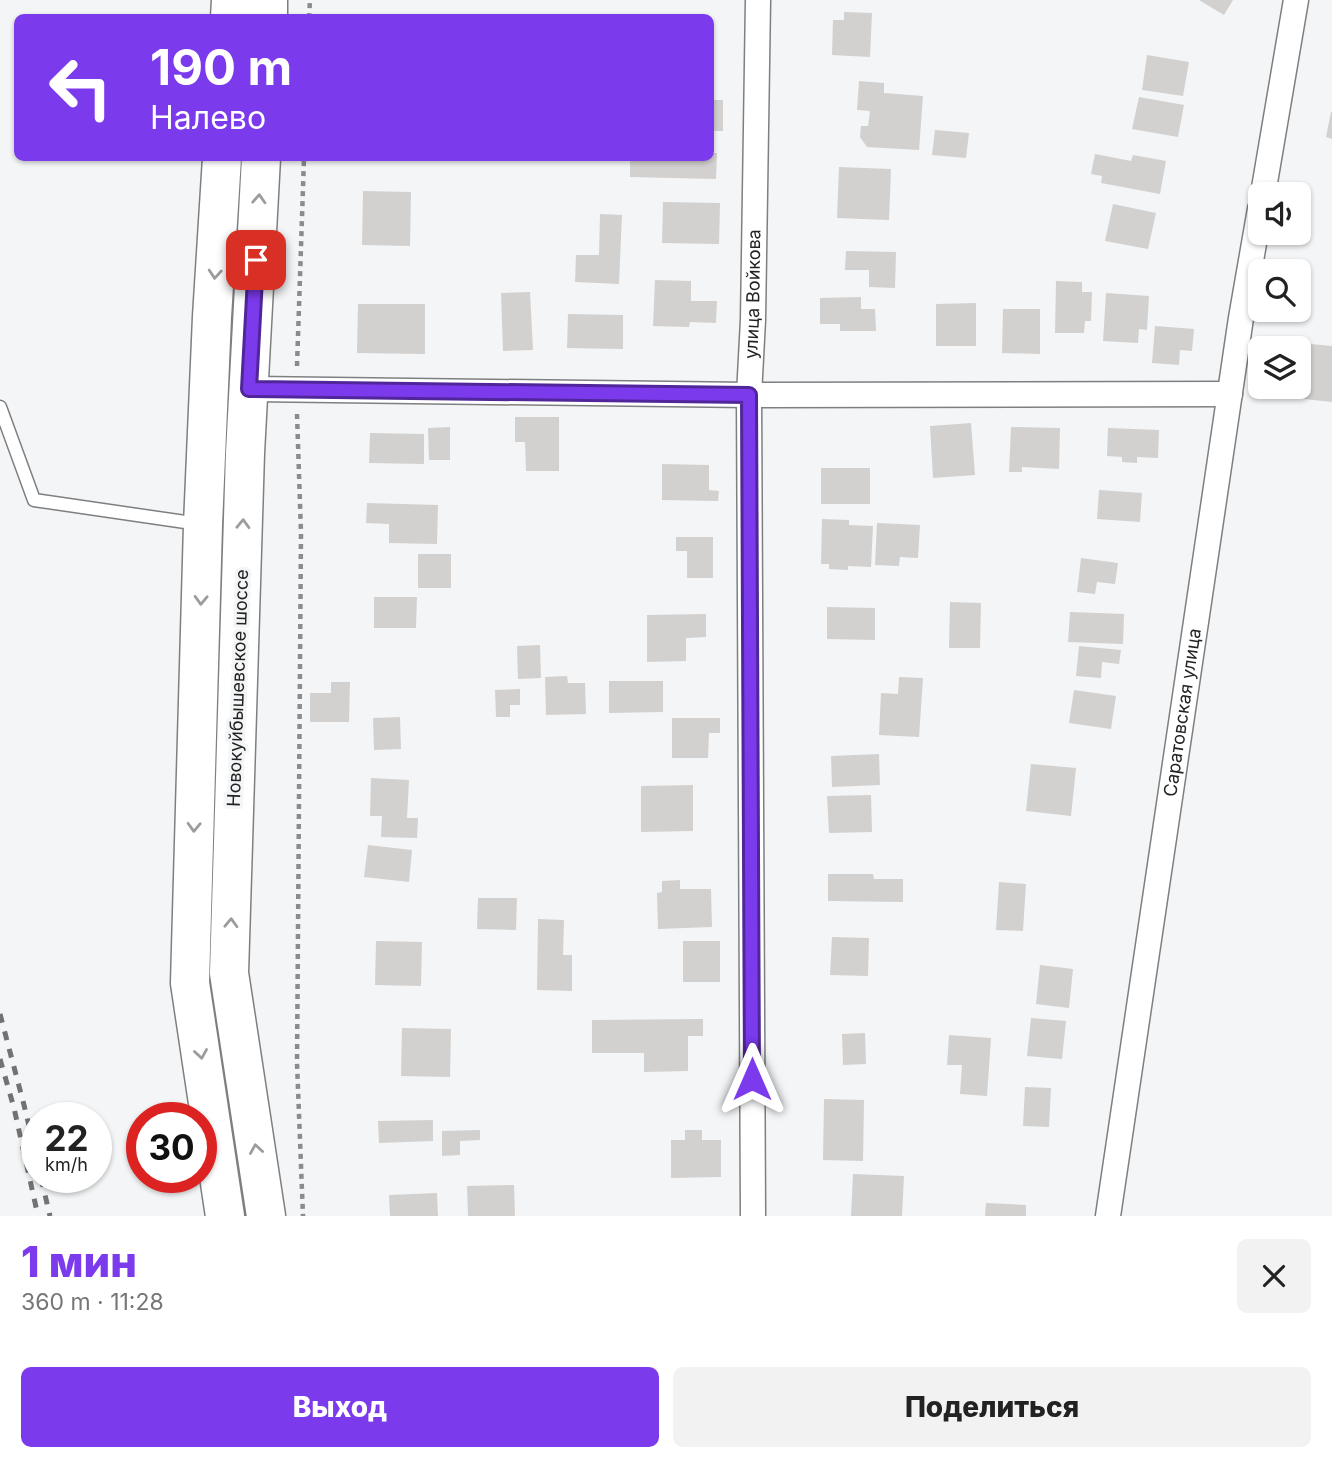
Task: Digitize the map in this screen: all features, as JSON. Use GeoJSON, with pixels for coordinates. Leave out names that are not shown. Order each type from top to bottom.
{"type":"FeatureCollection","features":[{"type":"Feature","properties":{"kind":"main road"},"geometry":{"type":"LineString","coordinates":[[222,161],[202,525],[190,983],[225,1216]]}},
{"type":"Feature","properties":{"kind":"main road","name":"Новокуйбышевское шоссе"},"geometry":{"type":"LineString","coordinates":[[261,161],[245,453],[229,973],[267,1216]]}},
{"type":"Feature","properties":{"kind":"street","name":"улица Войкова"},"geometry":{"type":"LineString","coordinates":[[753,1216],[749,395],[753,320],[758,0]]}},
{"type":"Feature","properties":{"kind":"street"},"geometry":{"type":"LineString","coordinates":[[1265,182],[1296,0]]}},
{"type":"Feature","properties":{"kind":"street","name":"Саратовская улица"},"geometry":{"type":"LineString","coordinates":[[1108,1216],[1254,245]]}},
{"type":"Feature","properties":{"kind":"street"},"geometry":{"type":"LineString","coordinates":[[249,389],[749,395],[1230,394]]}},
{"type":"Feature","properties":{"kind":"lane"},"geometry":{"type":"LineString","coordinates":[[0,407],[34,500],[202,525]]}},
{"type":"Feature","properties":{"kind":"path"},"geometry":{"type":"LineString","coordinates":[[303,1216],[297,1063],[301,533],[296,390],[304,161]]}},
{"type":"Feature","properties":{"kind":"building"},"geometry":{"type":"Polygon","coordinates":[[[1199,0],[1233,0],[1224,15],[1199,0]]]}},
{"type":"Feature","properties":{"kind":"building"},"geometry":{"type":"Polygon","coordinates":[[[844,12],[872,13],[870,57],[832,55],[833,20],[844,20],[844,12]]]}},
{"type":"Feature","properties":{"kind":"building"},"geometry":{"type":"Polygon","coordinates":[[[1147,55],[1189,62],[1183,96],[1142,90],[1147,55]]]}},
{"type":"Feature","properties":{"kind":"building"},"geometry":{"type":"Polygon","coordinates":[[[859,81],[884,83],[884,93],[923,96],[919,150],[867,147],[860,137],[861,126],[868,126],[870,111],[857,110],[859,81]]]}},
{"type":"Feature","properties":{"kind":"building"},"geometry":{"type":"Polygon","coordinates":[[[1139,97],[1184,105],[1178,137],[1132,129],[1139,97]]]}},
{"type":"Feature","properties":{"kind":"building"},"geometry":{"type":"Polygon","coordinates":[[[714,100],[723,100],[723,131],[714,131],[714,100]]]}},
{"type":"Feature","properties":{"kind":"building"},"geometry":{"type":"Polygon","coordinates":[[[1332,112],[1332,139],[1326,137],[1332,112]]]}},
{"type":"Feature","properties":{"kind":"building"},"geometry":{"type":"Polygon","coordinates":[[[935,130],[969,133],[966,158],[932,155],[935,130]]]}},
{"type":"Feature","properties":{"kind":"building"},"geometry":{"type":"Polygon","coordinates":[[[714,153],[717,153],[716,179],[630,177],[630,161],[714,161],[714,153]]]}},
{"type":"Feature","properties":{"kind":"building"},"geometry":{"type":"Polygon","coordinates":[[[1095,154],[1131,161],[1133,155],[1166,161],[1160,194],[1101,183],[1102,176],[1091,174],[1095,154]]]}},
{"type":"Feature","properties":{"kind":"building"},"geometry":{"type":"Polygon","coordinates":[[[839,167],[891,169],[889,220],[837,218],[839,167]]]}},
{"type":"Feature","properties":{"kind":"building"},"geometry":{"type":"Polygon","coordinates":[[[363,191],[411,192],[410,246],[362,245],[363,191]]]}},
{"type":"Feature","properties":{"kind":"building"},"geometry":{"type":"Polygon","coordinates":[[[663,202],[720,203],[719,244],[662,243],[663,202]]]}},
{"type":"Feature","properties":{"kind":"building"},"geometry":{"type":"Polygon","coordinates":[[[1113,204],[1156,213],[1148,249],[1105,241],[1113,204]]]}},
{"type":"Feature","properties":{"kind":"building"},"geometry":{"type":"Polygon","coordinates":[[[600,214],[622,215],[619,284],[575,282],[576,255],[599,255],[600,214]]]}},
{"type":"Feature","properties":{"kind":"building"},"geometry":{"type":"Polygon","coordinates":[[[846,251],[896,252],[895,288],[869,287],[869,270],[845,270],[846,251]]]}},
{"type":"Feature","properties":{"kind":"building"},"geometry":{"type":"Polygon","coordinates":[[[655,280],[691,281],[691,301],[717,301],[716,323],[690,322],[689,327],[653,326],[655,280]]]}},
{"type":"Feature","properties":{"kind":"building"},"geometry":{"type":"Polygon","coordinates":[[[1056,281],[1082,282],[1082,292],[1092,292],[1091,321],[1085,321],[1084,333],[1055,333],[1056,281]]]}},
{"type":"Feature","properties":{"kind":"building"},"geometry":{"type":"Polygon","coordinates":[[[530,292],[533,350],[503,351],[501,293],[530,292]]]}},
{"type":"Feature","properties":{"kind":"building"},"geometry":{"type":"Polygon","coordinates":[[[1106,293],[1149,296],[1147,330],[1139,329],[1138,343],[1103,341],[1106,293]]]}},
{"type":"Feature","properties":{"kind":"building"},"geometry":{"type":"Polygon","coordinates":[[[861,297],[861,309],[875,309],[876,331],[840,331],[840,324],[820,324],[820,298],[861,297]]]}},
{"type":"Feature","properties":{"kind":"building"},"geometry":{"type":"Polygon","coordinates":[[[976,303],[976,346],[936,346],[936,304],[976,303]]]}},
{"type":"Feature","properties":{"kind":"building"},"geometry":{"type":"Polygon","coordinates":[[[358,304],[425,304],[425,354],[357,353],[358,304]]]}},
{"type":"Feature","properties":{"kind":"building"},"geometry":{"type":"Polygon","coordinates":[[[1003,309],[1040,309],[1040,354],[1002,353],[1003,309]]]}},
{"type":"Feature","properties":{"kind":"building"},"geometry":{"type":"Polygon","coordinates":[[[568,314],[623,315],[623,349],[567,348],[568,314]]]}},
{"type":"Feature","properties":{"kind":"building"},"geometry":{"type":"Polygon","coordinates":[[[1155,326],[1194,329],[1192,351],[1180,350],[1179,365],[1152,363],[1155,326]]]}},
{"type":"Feature","properties":{"kind":"building"},"geometry":{"type":"Polygon","coordinates":[[[1311,344],[1332,346],[1332,402],[1304,399],[1311,399],[1311,344]]]}},
{"type":"Feature","properties":{"kind":"building"},"geometry":{"type":"Polygon","coordinates":[[[515,417],[559,417],[559,471],[526,471],[525,442],[515,442],[515,417]]]}},
{"type":"Feature","properties":{"kind":"building"},"geometry":{"type":"Polygon","coordinates":[[[971,423],[975,475],[933,478],[930,426],[971,423]]]}},
{"type":"Feature","properties":{"kind":"building"},"geometry":{"type":"Polygon","coordinates":[[[450,427],[450,460],[429,460],[428,428],[450,427]]]}},
{"type":"Feature","properties":{"kind":"building"},"geometry":{"type":"Polygon","coordinates":[[[1011,427],[1060,428],[1059,469],[1022,467],[1022,472],[1009,472],[1011,427]]]}},
{"type":"Feature","properties":{"kind":"building"},"geometry":{"type":"Polygon","coordinates":[[[1108,428],[1159,430],[1158,458],[1137,457],[1137,463],[1122,462],[1122,457],[1107,456],[1108,428]]]}},
{"type":"Feature","properties":{"kind":"building"},"geometry":{"type":"Polygon","coordinates":[[[370,433],[424,434],[424,464],[369,463],[370,433]]]}},
{"type":"Feature","properties":{"kind":"building"},"geometry":{"type":"Polygon","coordinates":[[[662,464],[709,465],[709,490],[719,491],[718,501],[662,500],[662,464]]]}},
{"type":"Feature","properties":{"kind":"building"},"geometry":{"type":"Polygon","coordinates":[[[821,468],[870,468],[870,504],[821,504],[821,468]]]}},
{"type":"Feature","properties":{"kind":"building"},"geometry":{"type":"Polygon","coordinates":[[[1099,490],[1142,493],[1140,522],[1097,519],[1099,490]]]}},
{"type":"Feature","properties":{"kind":"building"},"geometry":{"type":"Polygon","coordinates":[[[367,503],[438,505],[437,544],[389,543],[389,524],[366,523],[367,503]]]}},
{"type":"Feature","properties":{"kind":"building"},"geometry":{"type":"Polygon","coordinates":[[[822,519],[849,520],[849,525],[873,526],[871,567],[829,569],[829,564],[821,564],[822,519]]]}},
{"type":"Feature","properties":{"kind":"building"},"geometry":{"type":"Polygon","coordinates":[[[877,523],[920,525],[918,558],[900,557],[899,566],[875,565],[877,523]]]}},
{"type":"Feature","properties":{"kind":"building"},"geometry":{"type":"Polygon","coordinates":[[[676,537],[713,537],[713,578],[687,578],[687,551],[676,551],[676,537]]]}},
{"type":"Feature","properties":{"kind":"building"},"geometry":{"type":"Polygon","coordinates":[[[418,554],[451,554],[451,588],[418,588],[418,554]]]}},
{"type":"Feature","properties":{"kind":"building"},"geometry":{"type":"Polygon","coordinates":[[[1081,558],[1118,563],[1115,584],[1097,582],[1095,594],[1077,592],[1081,558]]]}},
{"type":"Feature","properties":{"kind":"building"},"geometry":{"type":"Polygon","coordinates":[[[374,597],[417,597],[416,628],[374,628],[374,597]]]}},
{"type":"Feature","properties":{"kind":"building"},"geometry":{"type":"Polygon","coordinates":[[[950,602],[981,603],[980,648],[949,648],[950,602]]]}},
{"type":"Feature","properties":{"kind":"building"},"geometry":{"type":"Polygon","coordinates":[[[827,607],[875,608],[875,640],[827,639],[827,607]]]}},
{"type":"Feature","properties":{"kind":"building"},"geometry":{"type":"Polygon","coordinates":[[[1070,612],[1124,614],[1123,644],[1068,642],[1070,612]]]}},
{"type":"Feature","properties":{"kind":"building"},"geometry":{"type":"Polygon","coordinates":[[[706,614],[706,637],[686,638],[686,661],[647,662],[647,615],[706,614]]]}},
{"type":"Feature","properties":{"kind":"building"},"geometry":{"type":"Polygon","coordinates":[[[540,645],[541,678],[518,679],[517,646],[540,645]]]}},
{"type":"Feature","properties":{"kind":"building"},"geometry":{"type":"Polygon","coordinates":[[[1079,646],[1121,650],[1119,664],[1102,662],[1101,678],[1076,676],[1079,646]]]}},
{"type":"Feature","properties":{"kind":"building"},"geometry":{"type":"Polygon","coordinates":[[[567,676],[568,683],[585,683],[586,714],[546,715],[545,677],[567,676]]]}},
{"type":"Feature","properties":{"kind":"building"},"geometry":{"type":"Polygon","coordinates":[[[899,677],[923,678],[919,737],[879,735],[881,693],[898,694],[899,677]]]}},
{"type":"Feature","properties":{"kind":"building"},"geometry":{"type":"Polygon","coordinates":[[[609,681],[663,681],[663,712],[609,713],[609,681]]]}},
{"type":"Feature","properties":{"kind":"building"},"geometry":{"type":"Polygon","coordinates":[[[331,682],[350,682],[349,722],[310,722],[310,693],[331,693],[331,682]]]}},
{"type":"Feature","properties":{"kind":"building"},"geometry":{"type":"Polygon","coordinates":[[[520,689],[520,705],[510,705],[510,717],[496,717],[495,690],[520,689]]]}},
{"type":"Feature","properties":{"kind":"building"},"geometry":{"type":"Polygon","coordinates":[[[1074,690],[1116,696],[1111,729],[1069,723],[1074,690]]]}},
{"type":"Feature","properties":{"kind":"building"},"geometry":{"type":"Polygon","coordinates":[[[400,717],[401,749],[374,750],[373,718],[400,717]]]}},
{"type":"Feature","properties":{"kind":"building"},"geometry":{"type":"Polygon","coordinates":[[[672,718],[720,718],[720,733],[709,733],[708,758],[672,758],[672,718]]]}},
{"type":"Feature","properties":{"kind":"building"},"geometry":{"type":"Polygon","coordinates":[[[879,754],[880,785],[832,787],[831,756],[879,754]]]}},
{"type":"Feature","properties":{"kind":"building"},"geometry":{"type":"Polygon","coordinates":[[[1031,764],[1076,768],[1071,816],[1026,811],[1031,764]]]}},
{"type":"Feature","properties":{"kind":"building"},"geometry":{"type":"Polygon","coordinates":[[[371,778],[409,780],[407,818],[418,818],[417,838],[381,837],[382,816],[370,816],[371,778]]]}},
{"type":"Feature","properties":{"kind":"building"},"geometry":{"type":"Polygon","coordinates":[[[693,785],[693,831],[641,832],[641,786],[693,785]]]}},
{"type":"Feature","properties":{"kind":"building"},"geometry":{"type":"Polygon","coordinates":[[[871,795],[872,832],[829,833],[827,796],[871,795]]]}},
{"type":"Feature","properties":{"kind":"building"},"geometry":{"type":"Polygon","coordinates":[[[368,845],[412,850],[409,882],[364,877],[368,845]]]}},
{"type":"Feature","properties":{"kind":"building"},"geometry":{"type":"Polygon","coordinates":[[[828,874],[873,874],[874,879],[903,879],[903,902],[828,901],[828,874]]]}},
{"type":"Feature","properties":{"kind":"building"},"geometry":{"type":"Polygon","coordinates":[[[680,880],[680,889],[711,889],[712,927],[658,929],[657,893],[662,892],[662,881],[680,880]]]}},
{"type":"Feature","properties":{"kind":"building"},"geometry":{"type":"Polygon","coordinates":[[[999,882],[1026,884],[1023,931],[996,930],[999,882]]]}},
{"type":"Feature","properties":{"kind":"building"},"geometry":{"type":"Polygon","coordinates":[[[478,898],[517,898],[516,930],[477,929],[478,898]]]}},
{"type":"Feature","properties":{"kind":"building"},"geometry":{"type":"Polygon","coordinates":[[[538,919],[564,920],[563,955],[572,955],[572,991],[537,990],[538,919]]]}},
{"type":"Feature","properties":{"kind":"building"},"geometry":{"type":"Polygon","coordinates":[[[832,937],[869,938],[868,976],[830,975],[832,937]]]}},
{"type":"Feature","properties":{"kind":"building"},"geometry":{"type":"Polygon","coordinates":[[[376,941],[422,942],[421,986],[375,985],[376,941]]]}},
{"type":"Feature","properties":{"kind":"building"},"geometry":{"type":"Polygon","coordinates":[[[683,941],[720,941],[720,982],[683,982],[683,941]]]}},
{"type":"Feature","properties":{"kind":"building"},"geometry":{"type":"Polygon","coordinates":[[[1040,965],[1073,969],[1069,1008],[1036,1004],[1040,965]]]}},
{"type":"Feature","properties":{"kind":"building"},"geometry":{"type":"Polygon","coordinates":[[[1031,1018],[1066,1021],[1062,1059],[1027,1056],[1031,1018]]]}},
{"type":"Feature","properties":{"kind":"building"},"geometry":{"type":"Polygon","coordinates":[[[703,1019],[703,1036],[688,1036],[688,1071],[644,1072],[644,1053],[592,1053],[592,1020],[703,1019]]]}},
{"type":"Feature","properties":{"kind":"building"},"geometry":{"type":"Polygon","coordinates":[[[402,1028],[451,1029],[450,1077],[401,1076],[402,1028]]]}},
{"type":"Feature","properties":{"kind":"building"},"geometry":{"type":"Polygon","coordinates":[[[865,1033],[866,1064],[843,1065],[842,1034],[865,1033]]]}},
{"type":"Feature","properties":{"kind":"building"},"geometry":{"type":"Polygon","coordinates":[[[949,1035],[991,1038],[987,1096],[960,1094],[962,1065],[947,1065],[949,1035]]]}},
{"type":"Feature","properties":{"kind":"building"},"geometry":{"type":"Polygon","coordinates":[[[1025,1087],[1051,1088],[1049,1127],[1023,1126],[1025,1087]]]}},
{"type":"Feature","properties":{"kind":"building"},"geometry":{"type":"Polygon","coordinates":[[[824,1099],[864,1100],[863,1161],[823,1160],[824,1099]]]}},
{"type":"Feature","properties":{"kind":"building"},"geometry":{"type":"Polygon","coordinates":[[[433,1120],[433,1141],[379,1143],[378,1121],[433,1120]]]}},
{"type":"Feature","properties":{"kind":"building"},"geometry":{"type":"Polygon","coordinates":[[[480,1130],[480,1140],[460,1141],[460,1155],[442,1156],[442,1131],[480,1130]]]}},
{"type":"Feature","properties":{"kind":"building"},"geometry":{"type":"Polygon","coordinates":[[[685,1130],[702,1130],[702,1140],[721,1140],[721,1177],[671,1178],[671,1140],[685,1140],[685,1130]]]}},
{"type":"Feature","properties":{"kind":"building"},"geometry":{"type":"Polygon","coordinates":[[[853,1174],[904,1176],[902,1216],[851,1216],[853,1174]]]}},
{"type":"Feature","properties":{"kind":"building"},"geometry":{"type":"Polygon","coordinates":[[[514,1185],[515,1216],[468,1216],[467,1186],[514,1185]]]}},
{"type":"Feature","properties":{"kind":"building"},"geometry":{"type":"Polygon","coordinates":[[[437,1193],[438,1216],[390,1216],[389,1195],[437,1193]]]}},
{"type":"Feature","properties":{"kind":"building"},"geometry":{"type":"Polygon","coordinates":[[[986,1203],[1026,1205],[1026,1216],[985,1216],[986,1203]]]}},
{"type":"Feature","properties":{"kind":"railway"},"geometry":{"type":"LineString","coordinates":[[0,1014],[23,1102]]}},
{"type":"Feature","properties":{"kind":"railway"},"geometry":{"type":"LineString","coordinates":[[0,1059],[38,1216]]}},
{"type":"Feature","properties":{"kind":"railway"},"geometry":{"type":"LineString","coordinates":[[45,1193],[50,1216]]}},
{"type":"Feature","properties":{"kind":"route"},"geometry":{"type":"LineString","coordinates":[[256,260],[249,389],[749,395],[752,1079]]}}]}
